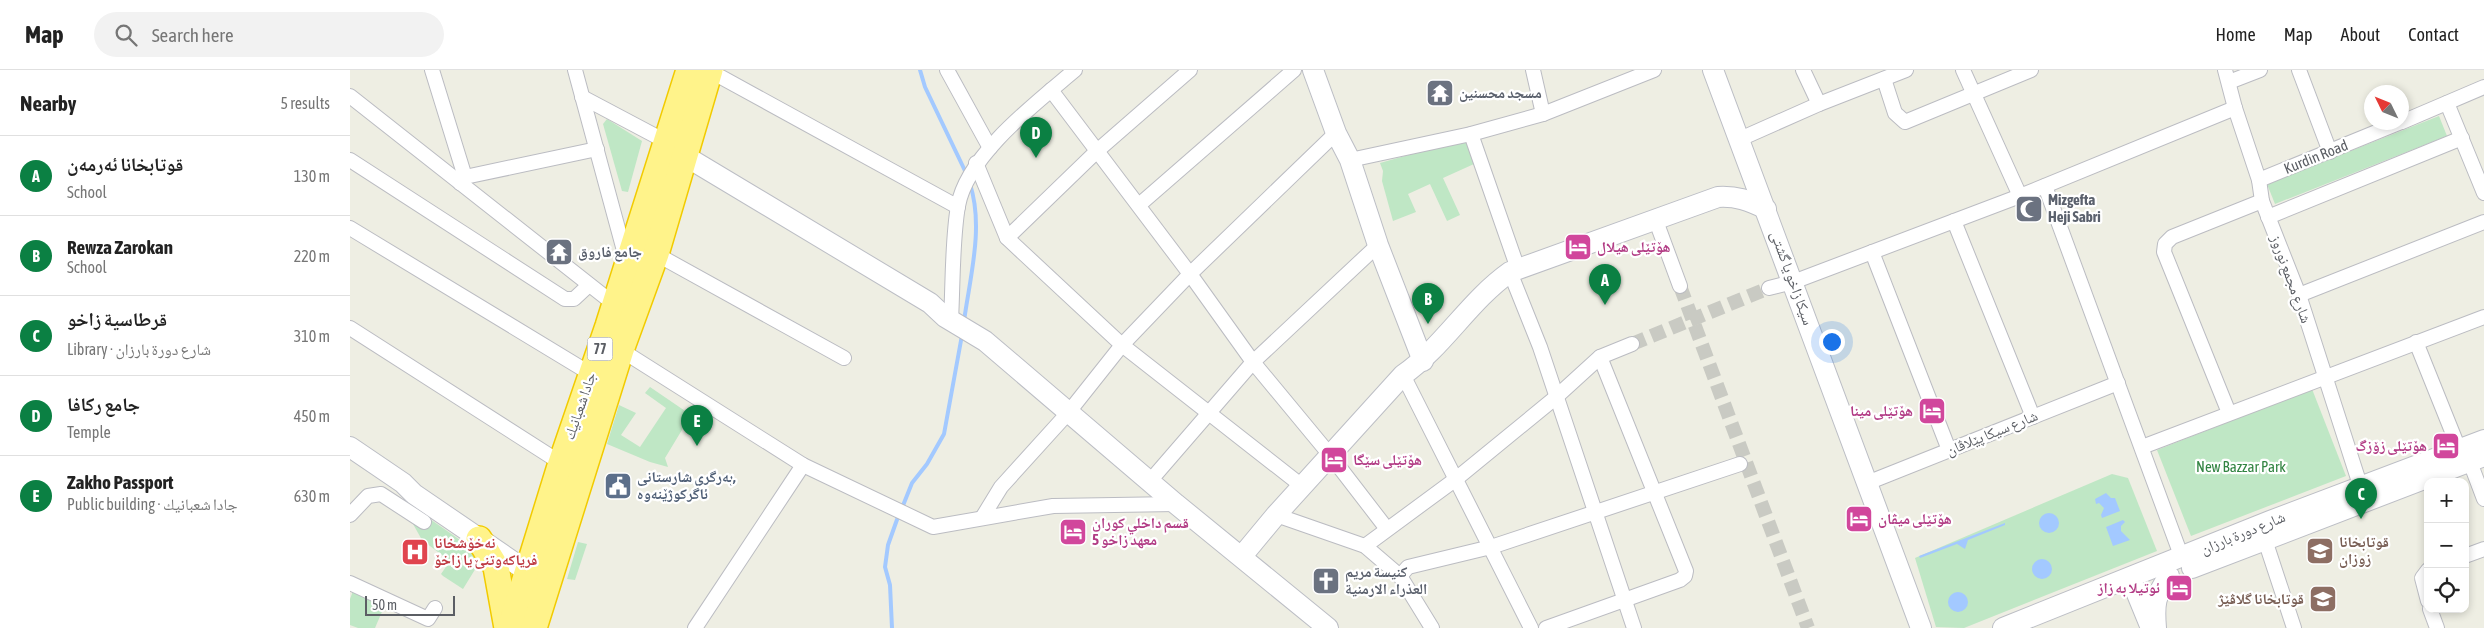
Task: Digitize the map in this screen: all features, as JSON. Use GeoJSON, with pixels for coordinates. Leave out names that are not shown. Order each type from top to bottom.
{"type":"FeatureCollection","features":[{"type":"Feature","properties":{"kind":"highway","name":"جادا شعبانيك"},"geometry":{"type":"LineString","coordinates":[[508,628],[533,567],[551,536],[656,254],[678,155],[703,70]]}},
{"type":"Feature","properties":{"kind":"highway","name":"جادا شعبانيك"},"geometry":{"type":"LineString","coordinates":[[534,628],[533,567],[551,536],[561,463],[627,261],[678,155]]}},
{"type":"Feature","properties":{"kind":"highway"},"geometry":{"type":"LineString","coordinates":[[479,539],[496,568],[508,628]]}},
{"type":"Feature","properties":{"kind":"main road","name":"سیکا زاخو یا گشتى"},"geometry":{"type":"LineString","coordinates":[[1713,70],[1921,628]]}},
{"type":"Feature","properties":{"kind":"main road"},"geometry":{"type":"LineString","coordinates":[[1311,71],[1336,133],[1350,160],[1378,245],[1423,361]]}},
{"type":"Feature","properties":{"kind":"main road"},"geometry":{"type":"LineString","coordinates":[[678,155],[926,312],[933,316],[949,319],[985,341],[1176,504],[1328,628]]}},
{"type":"Feature","properties":{"kind":"main road"},"geometry":{"type":"LineString","coordinates":[[1242,556],[1276,515],[1403,374],[1423,361],[1494,284],[1514,271],[1718,197],[1734,196],[1751,201],[1766,209]]}},
{"type":"Feature","properties":{"kind":"main road","name":"شارع دورة بارزان"},"geometry":{"type":"LineString","coordinates":[[2040,628],[2135,589],[2265,540],[2471,456],[2484,440]]}},
{"type":"Feature","properties":{"kind":"main road"},"geometry":{"type":"LineString","coordinates":[[350,447],[404,483],[414,494],[479,539],[533,567]]}},
{"type":"Feature","properties":{"kind":"main road","name":"شارع دورة بارزان"},"geometry":{"type":"LineString","coordinates":[[2003,628],[2182,558],[2214,537],[2361,488],[2471,456]]}},
{"type":"Feature","properties":{"kind":"main road"},"geometry":{"type":"LineString","coordinates":[[404,483],[420,487],[533,567]]}},
{"type":"Feature","properties":{"kind":"main road"},"geometry":{"type":"LineString","coordinates":[[2156,628],[2155,608],[2158,592],[2169,576]]}},
{"type":"Feature","properties":{"kind":"main road"},"geometry":{"type":"LineString","coordinates":[[2135,589],[2150,628]]}},
{"type":"Feature","properties":{"kind":"street"},"geometry":{"type":"LineString","coordinates":[[432,70],[462,180]]}},
{"type":"Feature","properties":{"kind":"street"},"geometry":{"type":"LineString","coordinates":[[575,70],[627,261]]}},
{"type":"Feature","properties":{"kind":"street"},"geometry":{"type":"LineString","coordinates":[[703,70],[959,202]]}},
{"type":"Feature","properties":{"kind":"street"},"geometry":{"type":"LineString","coordinates":[[949,319],[959,202],[974,166],[990,148],[1074,70]]}},
{"type":"Feature","properties":{"kind":"street"},"geometry":{"type":"LineString","coordinates":[[1007,238],[1097,151],[1190,70]]}},
{"type":"Feature","properties":{"kind":"street"},"geometry":{"type":"LineString","coordinates":[[1534,70],[1543,114]]}},
{"type":"Feature","properties":{"kind":"street"},"geometry":{"type":"LineString","coordinates":[[1350,160],[1471,134],[1543,114],[1654,70]]}},
{"type":"Feature","properties":{"kind":"street"},"geometry":{"type":"LineString","coordinates":[[1803,70],[1819,104]]}},
{"type":"Feature","properties":{"kind":"street"},"geometry":{"type":"LineString","coordinates":[[1740,139],[1819,104],[1906,70]]}},
{"type":"Feature","properties":{"kind":"street"},"geometry":{"type":"LineString","coordinates":[[1963,70],[2020,196]]}},
{"type":"Feature","properties":{"kind":"street"},"geometry":{"type":"LineString","coordinates":[[1884,79],[1895,113],[1905,122],[2030,70]]}},
{"type":"Feature","properties":{"kind":"street"},"geometry":{"type":"LineString","coordinates":[[2227,76],[2260,70]]}},
{"type":"Feature","properties":{"kind":"street"},"geometry":{"type":"LineString","coordinates":[[2298,70],[2330,152]]}},
{"type":"Feature","properties":{"kind":"street"},"geometry":{"type":"LineString","coordinates":[[1139,205],[1311,71]]}},
{"type":"Feature","properties":{"kind":"street"},"geometry":{"type":"LineString","coordinates":[[951,72],[990,148]]}},
{"type":"Feature","properties":{"kind":"street","name":"شارع مجمع نوروز"},"geometry":{"type":"LineString","coordinates":[[2227,76],[2235,108],[2259,180],[2262,202],[2298,295],[2323,377],[2361,488]]}},
{"type":"Feature","properties":{"kind":"street","name":"Kurdin Road"},"geometry":{"type":"LineString","coordinates":[[2409,119],[2484,87]]}},
{"type":"Feature","properties":{"kind":"street"},"geometry":{"type":"LineString","coordinates":[[1051,90],[1190,274],[1252,362],[1330,455],[1387,529]]}},
{"type":"Feature","properties":{"kind":"street"},"geometry":{"type":"LineString","coordinates":[[350,96],[462,180],[614,304]]}},
{"type":"Feature","properties":{"kind":"street"},"geometry":{"type":"LineString","coordinates":[[582,96],[678,155]]}},
{"type":"Feature","properties":{"kind":"street"},"geometry":{"type":"LineString","coordinates":[[2447,103],[2484,193]]}},
{"type":"Feature","properties":{"kind":"street"},"geometry":{"type":"LineString","coordinates":[[1768,288],[1793,282],[2020,196],[2235,108]]}},
{"type":"Feature","properties":{"kind":"street","name":"Kurdin Road"},"geometry":{"type":"LineString","coordinates":[[2259,180],[2382,130]]}},
{"type":"Feature","properties":{"kind":"street"},"geometry":{"type":"LineString","coordinates":[[982,518],[1001,487],[1068,413],[1122,345],[1190,274],[1336,133]]}},
{"type":"Feature","properties":{"kind":"street"},"geometry":{"type":"LineString","coordinates":[[1471,134],[1555,398],[1634,628]]}},
{"type":"Feature","properties":{"kind":"street"},"geometry":{"type":"LineString","coordinates":[[2268,217],[2462,138]]}},
{"type":"Feature","properties":{"kind":"street"},"geometry":{"type":"LineString","coordinates":[[462,180],[597,149]]}},
{"type":"Feature","properties":{"kind":"street"},"geometry":{"type":"LineString","coordinates":[[350,160],[565,300],[574,299],[590,285]]}},
{"type":"Feature","properties":{"kind":"street"},"geometry":{"type":"LineString","coordinates":[[974,166],[1007,238],[1122,345],[1302,486]]}},
{"type":"Feature","properties":{"kind":"street"},"geometry":{"type":"LineString","coordinates":[[2045,186],[2182,558]]}},
{"type":"Feature","properties":{"kind":"street"},"geometry":{"type":"LineString","coordinates":[[2228,414],[2164,252],[2165,244],[2172,237],[2262,202]]}},
{"type":"Feature","properties":{"kind":"street"},"geometry":{"type":"LineString","coordinates":[[1656,221],[1680,286]]}},
{"type":"Feature","properties":{"kind":"street"},"geometry":{"type":"LineString","coordinates":[[1954,221],[2033,417]]}},
{"type":"Feature","properties":{"kind":"street"},"geometry":{"type":"LineString","coordinates":[[2298,295],[2484,222]]}},
{"type":"Feature","properties":{"kind":"street"},"geometry":{"type":"LineString","coordinates":[[352,234],[591,374]]}},
{"type":"Feature","properties":{"kind":"street"},"geometry":{"type":"LineString","coordinates":[[1150,481],[1252,362],[1378,245]]}},
{"type":"Feature","properties":{"kind":"street"},"geometry":{"type":"LineString","coordinates":[[1872,252],[1949,450]]}},
{"type":"Feature","properties":{"kind":"street"},"geometry":{"type":"LineString","coordinates":[[656,254],[844,358]]}},
{"type":"Feature","properties":{"kind":"street"},"geometry":{"type":"LineString","coordinates":[[2142,447],[2484,317]]}},
{"type":"Feature","properties":{"kind":"street"},"geometry":{"type":"LineString","coordinates":[[350,328],[561,463]]}},
{"type":"Feature","properties":{"kind":"street"},"geometry":{"type":"LineString","coordinates":[[2416,342],[2471,456],[2484,499]]}},
{"type":"Feature","properties":{"kind":"street"},"geometry":{"type":"LineString","coordinates":[[1365,546],[1456,479],[1555,398],[1600,357],[1632,344]]}},
{"type":"Feature","properties":{"kind":"street"},"geometry":{"type":"LineString","coordinates":[[621,350],[803,465],[874,501],[933,527],[1054,506],[1176,504]]}},
{"type":"Feature","properties":{"kind":"street"},"geometry":{"type":"LineString","coordinates":[[1546,628],[1680,580],[1685,576],[1686,571],[1600,357]]}},
{"type":"Feature","properties":{"kind":"street"},"geometry":{"type":"LineString","coordinates":[[1403,374],[1531,628]]}},
{"type":"Feature","properties":{"kind":"street","name":"شارع سيكا پێلاڤان"},"geometry":{"type":"LineString","coordinates":[[1867,483],[2118,383]]}},
{"type":"Feature","properties":{"kind":"street"},"geometry":{"type":"LineString","coordinates":[[1400,576],[1408,566],[1491,547],[1740,464]]}},
{"type":"Feature","properties":{"kind":"street"},"geometry":{"type":"LineString","coordinates":[[695,628],[803,465]]}},
{"type":"Feature","properties":{"kind":"street"},"geometry":{"type":"LineString","coordinates":[[350,515],[368,496],[381,494],[424,522]]}},
{"type":"Feature","properties":{"kind":"street"},"geometry":{"type":"LineString","coordinates":[[1276,515],[1365,546],[1400,576],[1432,628]]}},
{"type":"Feature","properties":{"kind":"street"},"geometry":{"type":"LineString","coordinates":[[2265,540],[2294,628]]}},
{"type":"Feature","properties":{"kind":"street"},"geometry":{"type":"LineString","coordinates":[[2469,555],[2484,549]]}},
{"type":"Feature","properties":{"kind":"street"},"geometry":{"type":"LineString","coordinates":[[350,583],[428,619],[436,608]]}},
{"type":"Feature","properties":{"kind":"street"},"geometry":{"type":"LineString","coordinates":[[2431,613],[2436,628]]}},
{"type":"Feature","properties":{"kind":"green space"},"geometry":{"type":"Polygon","coordinates":[[[2439,116],[2447,136],[2275,204],[2267,184],[2404,130],[2409,130],[2409,128],[2439,116]]]}},
{"type":"Feature","properties":{"kind":"green space"},"geometry":{"type":"Polygon","coordinates":[[[607,119],[642,141],[628,192],[622,191],[603,124],[607,119]]]}},
{"type":"Feature","properties":{"kind":"green space"},"geometry":{"type":"Polygon","coordinates":[[[1465,139],[1474,164],[1443,178],[1460,215],[1447,221],[1430,184],[1408,194],[1416,212],[1393,221],[1382,181],[1383,171],[1380,163],[1465,139]]]}},
{"type":"Feature","properties":{"kind":"green space"},"geometry":{"type":"Polygon","coordinates":[[[650,387],[691,415],[665,458],[668,467],[650,462],[607,444],[619,405],[636,413],[621,435],[640,447],[666,408],[645,393],[650,387]]]}},
{"type":"Feature","properties":{"kind":"green space","name":"New Bazzar Park"},"geometry":{"type":"Polygon","coordinates":[[[2312,389],[2346,476],[2191,536],[2157,450],[2312,389]]]}},
{"type":"Feature","properties":{"kind":"green space"},"geometry":{"type":"Polygon","coordinates":[[[2112,474],[2128,478],[2157,551],[1964,628],[1936,627],[1915,558],[2112,474]]]}},
{"type":"Feature","properties":{"kind":"green space"},"geometry":{"type":"Polygon","coordinates":[[[427,517],[476,551],[479,563],[463,589],[441,574],[450,561],[422,540],[413,524],[427,517]]]}},
{"type":"Feature","properties":{"kind":"green space"},"geometry":{"type":"Polygon","coordinates":[[[578,542],[587,544],[575,580],[567,579],[578,542]]]}},
{"type":"Feature","properties":{"kind":"green space"},"geometry":{"type":"Polygon","coordinates":[[[353,591],[384,607],[375,628],[358,628],[350,625],[350,599],[353,591]]]}},
{"type":"Feature","properties":{"kind":"water"},"geometry":{"type":"Polygon","coordinates":[[[2106,493],[2111,498],[2115,498],[2120,511],[2102,518],[2101,515],[2104,508],[2099,503],[2096,504],[2095,499],[2106,493]]]}},
{"type":"Feature","properties":{"kind":"water"},"geometry":{"type":"Polygon","coordinates":[[[2049,513],[2056,516],[2059,523],[2056,530],[2049,533],[2042,530],[2039,523],[2042,516],[2049,513]]]}},
{"type":"Feature","properties":{"kind":"water"},"geometry":{"type":"Polygon","coordinates":[[[2123,520],[2125,522],[2121,526],[2121,531],[2130,540],[2113,546],[2106,527],[2123,520]]]}},
{"type":"Feature","properties":{"kind":"water"},"geometry":{"type":"Polygon","coordinates":[[[2005,523],[2005,525],[1968,540],[1965,549],[1957,544],[1920,558],[1919,556],[2005,523]]]}},
{"type":"Feature","properties":{"kind":"water"},"geometry":{"type":"Polygon","coordinates":[[[2042,559],[2049,562],[2052,569],[2049,576],[2042,579],[2035,576],[2032,569],[2035,562],[2042,559]]]}},
{"type":"Feature","properties":{"kind":"water"},"geometry":{"type":"Polygon","coordinates":[[[1958,592],[1965,595],[1968,602],[1965,609],[1958,612],[1951,609],[1948,602],[1951,595],[1958,592]]]}},
{"type":"Feature","properties":{"kind":"waterway"},"geometry":{"type":"LineString","coordinates":[[920,70],[925,87],[967,175]]}},
{"type":"Feature","properties":{"kind":"waterway"},"geometry":{"type":"LineString","coordinates":[[964,321],[976,235],[976,217],[970,184]]}},
{"type":"Feature","properties":{"kind":"waterway"},"geometry":{"type":"LineString","coordinates":[[902,508],[912,483],[927,464],[944,434],[962,335]]}},
{"type":"Feature","properties":{"kind":"waterway"},"geometry":{"type":"LineString","coordinates":[[892,628],[890,585],[885,567],[888,545],[899,514]]}},
{"type":"Feature","properties":{"kind":"tunnel"},"geometry":{"type":"LineString","coordinates":[[1680,286],[1808,628]]}},
{"type":"Feature","properties":{"kind":"tunnel"},"geometry":{"type":"LineString","coordinates":[[1632,344],[1769,288]]}},
{"type":"Feature","properties":{"kind":"place","name":"مسجد محسنين"},"geometry":{"type":"Point","coordinates":[1440,93]}},
{"type":"Feature","properties":{"kind":"place","name":"جامع ركافا"},"geometry":{"type":"Point","coordinates":[1036,158]}},
{"type":"Feature","properties":{"kind":"place","name":"Mizgefta Heji Sabri"},"geometry":{"type":"Point","coordinates":[2029,209]}},
{"type":"Feature","properties":{"kind":"place","name":"هۆتێلی هیلال"},"geometry":{"type":"Point","coordinates":[1578,247]}},
{"type":"Feature","properties":{"kind":"place","name":"جامع فاروق"},"geometry":{"type":"Point","coordinates":[559,252]}},
{"type":"Feature","properties":{"kind":"place","name":"قوتابخانا ئه‌رمه‌ن"},"geometry":{"type":"Point","coordinates":[1605,305]}},
{"type":"Feature","properties":{"kind":"place","name":"Rewza Zarokan"},"geometry":{"type":"Point","coordinates":[1428,324]}},
{"type":"Feature","properties":{"kind":"place","name":"هۆتێلی مینا"},"geometry":{"type":"Point","coordinates":[1932,411]}},
{"type":"Feature","properties":{"kind":"place","name":"Zakho Passport"},"geometry":{"type":"Point","coordinates":[697,446]}},
{"type":"Feature","properties":{"kind":"place","name":"هۆتێلی زۆزگ"},"geometry":{"type":"Point","coordinates":[2446,446]}},
{"type":"Feature","properties":{"kind":"place","name":"هۆتێلی سێگا"},"geometry":{"type":"Point","coordinates":[1334,460]}},
{"type":"Feature","properties":{"kind":"place","name":"بەرگری شارستانی, ئاگرکوژێنەوە"},"geometry":{"type":"Point","coordinates":[618,486]}},
{"type":"Feature","properties":{"kind":"place","name":"هۆتێلی میڤان"},"geometry":{"type":"Point","coordinates":[1859,519]}},
{"type":"Feature","properties":{"kind":"place","name":"قرطاسية زاخو"},"geometry":{"type":"Point","coordinates":[2361,519]}},
{"type":"Feature","properties":{"kind":"place","name":"قسم داخلي كوران معهد زاخو 5"},"geometry":{"type":"Point","coordinates":[1073,532]}},
{"type":"Feature","properties":{"kind":"place","name":"قوتابخانا زوزان"},"geometry":{"type":"Point","coordinates":[2320,551]}},
{"type":"Feature","properties":{"kind":"place","name":"نه‌خۆشخانا فرياكه‌وتنێ يا زاخۆ"},"geometry":{"type":"Point","coordinates":[415,552]}},
{"type":"Feature","properties":{"kind":"place","name":"كنيسة مريم العذراء الارمنية"},"geometry":{"type":"Point","coordinates":[1326,581]}},
{"type":"Feature","properties":{"kind":"place","name":"ئوتيلا به زاز"},"geometry":{"type":"Point","coordinates":[2179,588]}},
{"type":"Feature","properties":{"kind":"place","name":"قوتابخانا گلاڤێژ"},"geometry":{"type":"Point","coordinates":[2323,599]}}]}
